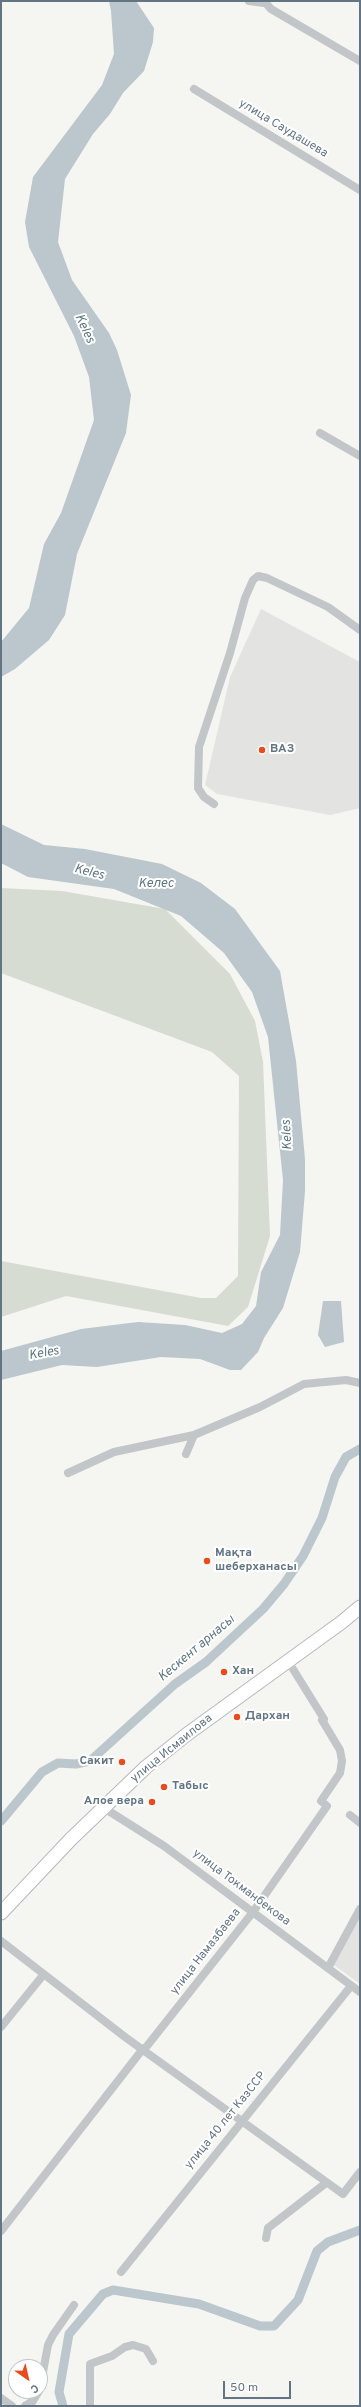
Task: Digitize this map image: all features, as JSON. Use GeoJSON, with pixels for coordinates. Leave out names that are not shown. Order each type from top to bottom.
{"type":"FeatureCollection","features":[{"type":"Feature","properties":{"kind":"main road","name":"улица Исмаилова"},"geometry":{"type":"LineString","coordinates":[[1,1913],[146,1767],[186,1735],[360,1607]]}},
{"type":"Feature","properties":{"kind":"street"},"geometry":{"type":"LineString","coordinates":[[249,1],[264,2],[271,10],[360,61]]}},
{"type":"Feature","properties":{"kind":"street","name":"улица Саудашева"},"geometry":{"type":"LineString","coordinates":[[194,89],[360,190]]}},
{"type":"Feature","properties":{"kind":"street"},"geometry":{"type":"LineString","coordinates":[[320,433],[360,456]]}},
{"type":"Feature","properties":{"kind":"street"},"geometry":{"type":"LineString","coordinates":[[214,804],[204,797],[198,788],[200,741],[230,653],[244,598],[252,580],[258,576],[267,578],[328,607],[360,630]]}},
{"type":"Feature","properties":{"kind":"street"},"geometry":{"type":"LineString","coordinates":[[68,1473],[114,1452],[165,1443],[194,1434],[260,1407],[304,1384],[339,1380],[360,1383]]}},
{"type":"Feature","properties":{"kind":"street"},"geometry":{"type":"LineString","coordinates":[[186,1454],[194,1434]]}},
{"type":"Feature","properties":{"kind":"street","name":"улица Намазбаева"},"geometry":{"type":"LineString","coordinates":[[1,2231],[142,2050],[147,2046],[253,1912],[327,1806],[321,1801],[340,1773],[342,1761],[340,1750],[322,1720],[324,1718],[288,1661]]}},
{"type":"Feature","properties":{"kind":"street","name":"улица Токманбекова"},"geometry":{"type":"LineString","coordinates":[[104,1808],[164,1846],[360,1992]]}},
{"type":"Feature","properties":{"kind":"street"},"geometry":{"type":"LineString","coordinates":[[350,1815],[360,1823]]}},
{"type":"Feature","properties":{"kind":"street"},"geometry":{"type":"LineString","coordinates":[[328,1968],[360,1908]]}},
{"type":"Feature","properties":{"kind":"street"},"geometry":{"type":"LineString","coordinates":[[1,1941],[142,2050],[343,2194],[360,2172]]}},
{"type":"Feature","properties":{"kind":"street"},"geometry":{"type":"LineString","coordinates":[[1,2027],[44,1974]]}},
{"type":"Feature","properties":{"kind":"street","name":"улица 40 лет КазССР"},"geometry":{"type":"LineString","coordinates":[[121,2272],[351,1986]]}},
{"type":"Feature","properties":{"kind":"street"},"geometry":{"type":"LineString","coordinates":[[266,2238],[268,2228],[326,2183]]}},
{"type":"Feature","properties":{"kind":"street"},"geometry":{"type":"LineString","coordinates":[[45,2359],[48,2345],[53,2335],[74,2305]]}},
{"type":"Feature","properties":{"kind":"street"},"geometry":{"type":"LineString","coordinates":[[90,2406],[90,2364],[112,2356],[125,2347],[133,2345],[146,2349],[153,2361]]}},
{"type":"Feature","properties":{"kind":"street"},"geometry":{"type":"LineString","coordinates":[[1,2398],[12,2406]]}},
{"type":"Feature","properties":{"kind":"street"},"geometry":{"type":"LineString","coordinates":[[25,2406],[33,2399]]}},
{"type":"Feature","properties":{"kind":"shaded area"},"geometry":{"type":"Polygon","coordinates":[[[261,609],[360,662],[360,808],[330,815],[217,794],[205,785],[230,677],[261,609]]]}},
{"type":"Feature","properties":{"kind":"shaded area"},"geometry":{"type":"Polygon","coordinates":[[[1,888],[62,891],[165,909],[230,974],[255,1021],[263,1062],[270,1236],[248,1307],[228,1326],[66,1296],[1,1317],[1,1261],[201,1298],[216,1298],[238,1276],[239,1076],[212,1052],[1,973],[1,888]]]}},
{"type":"Feature","properties":{"kind":"shaded area"},"geometry":{"type":"Polygon","coordinates":[[[360,1910],[360,1984],[331,1963],[360,1910]]]}},
{"type":"Feature","properties":{"kind":"water","name":"Keles"},"geometry":{"type":"Polygon","coordinates":[[[109,1],[136,1],[154,28],[153,42],[144,71],[123,93],[110,114],[93,134],[65,179],[58,242],[72,280],[109,333],[117,350],[131,395],[126,433],[77,554],[65,615],[49,640],[15,669],[1,677],[1,642],[29,608],[44,544],[61,513],[94,420],[89,377],[74,336],[29,247],[25,222],[33,177],[102,85],[114,54],[109,1]]]}},
{"type":"Feature","properties":{"kind":"water","name":"Келес"},"geometry":{"type":"Polygon","coordinates":[[[1,824],[44,845],[85,849],[162,864],[201,883],[235,909],[280,971],[296,1061],[305,1159],[305,1191],[300,1252],[283,1308],[264,1338],[258,1352],[241,1370],[230,1370],[200,1359],[161,1357],[97,1367],[62,1365],[1,1380],[1,1351],[81,1329],[138,1322],[185,1325],[222,1333],[242,1324],[256,1306],[261,1272],[280,1235],[283,1180],[268,1037],[252,992],[224,953],[181,916],[114,889],[28,877],[1,863],[1,824]]]}},
{"type":"Feature","properties":{"kind":"water"},"geometry":{"type":"Polygon","coordinates":[[[323,1301],[341,1301],[344,1342],[325,1347],[318,1335],[323,1301]]]}},
{"type":"Feature","properties":{"kind":"waterway","name":"Кескент арнасы"},"geometry":{"type":"LineString","coordinates":[[1,1821],[42,1772],[58,1763],[76,1764],[90,1761],[175,1684],[206,1662],[263,1609],[284,1584],[303,1556],[322,1518],[335,1477],[346,1457],[360,1449]]}},
{"type":"Feature","properties":{"kind":"waterway"},"geometry":{"type":"LineString","coordinates":[[63,2406],[59,2392],[69,2334],[103,2294],[113,2290],[199,2304],[260,2326],[274,2326],[298,2300],[317,2251],[328,2242],[360,2230]]}},
{"type":"Feature","properties":{"kind":"place","name":"ВАЗ"},"geometry":{"type":"Point","coordinates":[262,750]}},
{"type":"Feature","properties":{"kind":"place","name":"Мақта шеберханасы"},"geometry":{"type":"Point","coordinates":[207,1561]}},
{"type":"Feature","properties":{"kind":"place","name":"Хан"},"geometry":{"type":"Point","coordinates":[224,1672]}},
{"type":"Feature","properties":{"kind":"place","name":"Дархан"},"geometry":{"type":"Point","coordinates":[237,1717]}},
{"type":"Feature","properties":{"kind":"place","name":"Сакит"},"geometry":{"type":"Point","coordinates":[122,1762]}},
{"type":"Feature","properties":{"kind":"place","name":"Табыс"},"geometry":{"type":"Point","coordinates":[164,1787]}},
{"type":"Feature","properties":{"kind":"place","name":"Алое вера"},"geometry":{"type":"Point","coordinates":[152,1802]}}]}
